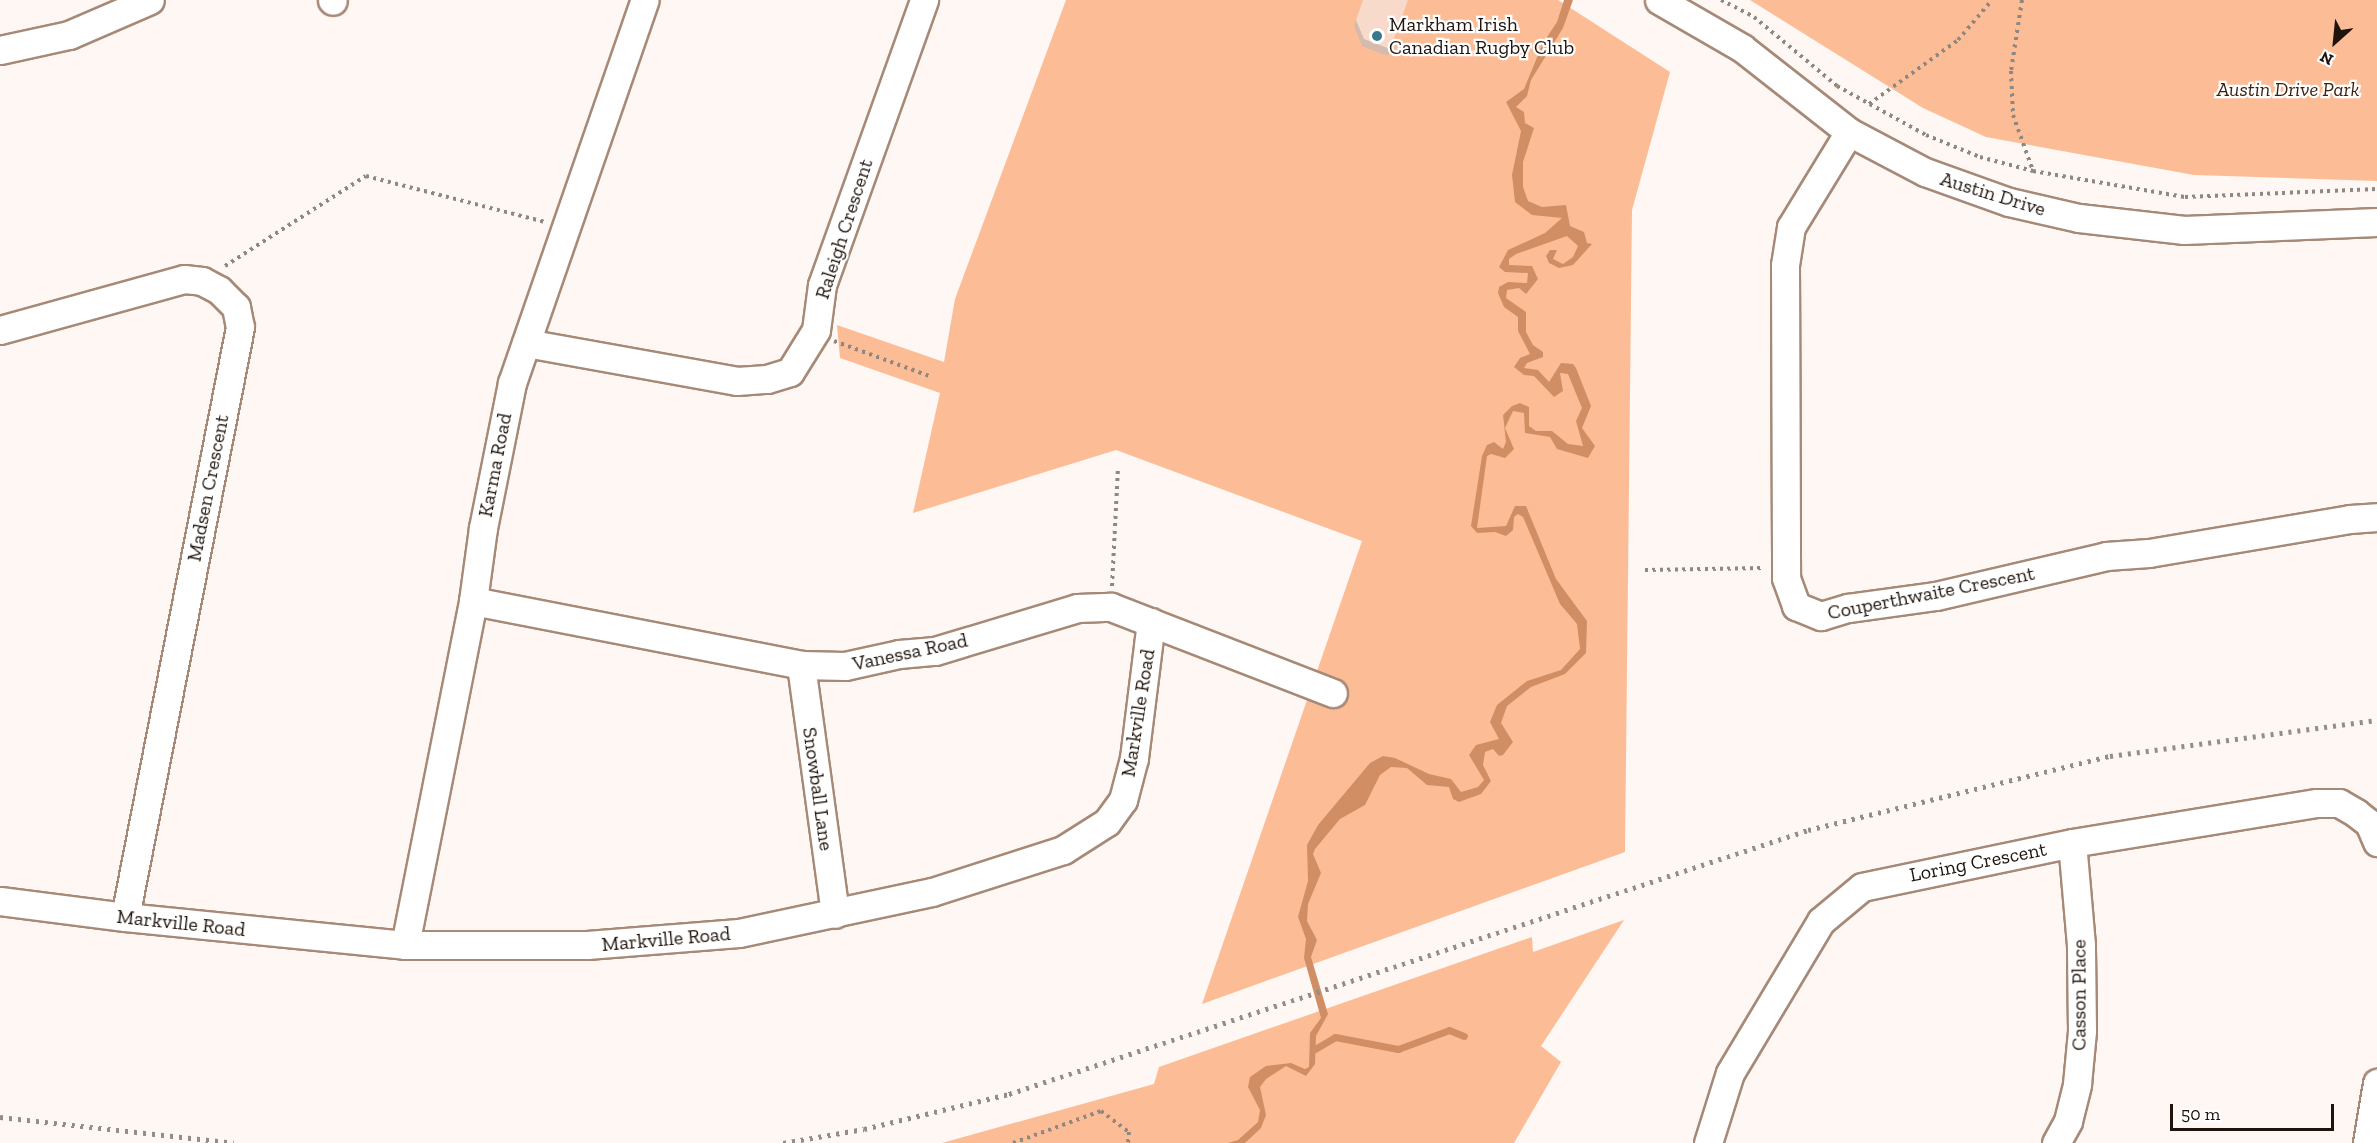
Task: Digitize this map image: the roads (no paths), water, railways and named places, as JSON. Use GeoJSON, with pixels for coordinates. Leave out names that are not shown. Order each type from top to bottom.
{"type":"FeatureCollection","features":[{"type":"Feature","properties":{"kind":"street"},"geometry":{"type":"LineString","coordinates":[[0,50],[69,35],[150,0]]}},
{"type":"Feature","properties":{"kind":"street","name":"Karma Road"},"geometry":{"type":"LineString","coordinates":[[405,945],[473,601],[483,528],[512,383],[645,0]]}},
{"type":"Feature","properties":{"kind":"street","name":"Raleigh Crescent"},"geometry":{"type":"LineString","coordinates":[[526,343],[737,381],[767,379],[790,372],[814,334],[822,285],[924,0]]}},
{"type":"Feature","properties":{"kind":"street","name":"Austin Drive"},"geometry":{"type":"LineString","coordinates":[[1659,0],[1742,48],[1850,132],[1925,172],[2009,202],[2079,218],[2184,230],[2377,222]]}},
{"type":"Feature","properties":{"kind":"street","name":"Couperthwaite Crescent"},"geometry":{"type":"LineString","coordinates":[[1850,132],[1791,227],[1785,265],[1786,578],[1796,606],[1821,616],[1848,608],[1936,596],[2106,556],[2149,553],[2315,524],[2377,517]]}},
{"type":"Feature","properties":{"kind":"street","name":"Madsen Crescent"},"geometry":{"type":"LineString","coordinates":[[0,330],[168,281],[184,279],[202,281],[219,290],[236,307],[240,327],[125,917]]}},
{"type":"Feature","properties":{"kind":"street","name":"Vanessa Road"},"geometry":{"type":"LineString","coordinates":[[473,601],[801,665],[844,666],[899,654],[934,651],[1077,608],[1111,608],[1333,693]]}},
{"type":"Feature","properties":{"kind":"street","name":"Markville Road"},"geometry":{"type":"LineString","coordinates":[[0,901],[125,917],[405,945],[587,945],[739,933],[932,892],[1063,850],[1107,822],[1123,800],[1134,758],[1151,622]]}},
{"type":"Feature","properties":{"kind":"street","name":"Snowball Lane"},"geometry":{"type":"LineString","coordinates":[[801,665],[835,914]]}},
{"type":"Feature","properties":{"kind":"street","name":"Loring Crescent"},"geometry":{"type":"LineString","coordinates":[[1708,1143],[1730,1073],[1821,921],[1862,887],[2072,843],[2317,803],[2339,803],[2356,813],[2369,824],[2377,842]]}},
{"type":"Feature","properties":{"kind":"street","name":"Casson Place"},"geometry":{"type":"LineString","coordinates":[[2056,1143],[2068,1120],[2077,1084],[2082,1031],[2080,945],[2072,843]]}},
{"type":"Feature","properties":{"kind":"street"},"geometry":{"type":"LineString","coordinates":[[2367,1143],[2377,1083]]}},
{"type":"Feature","properties":{"kind":"waterway"},"geometry":{"type":"LineString","coordinates":[[1315,1049],[1335,1037],[1398,1049],[1449,1030],[1464,1036]]}},
{"type":"Feature","properties":{"kind":"railway"},"geometry":{"type":"LineString","coordinates":[[783,1143],[864,1129],[1009,1094],[1808,830],[2110,756],[2377,720]]}},
{"type":"Feature","properties":{"kind":"railway"},"geometry":{"type":"LineString","coordinates":[[0,1117],[234,1143]]}},
{"type":"Feature","properties":{"kind":"place","name":"Markham Irish Canadian Rugby Club"},"geometry":{"type":"Point","coordinates":[1377,36]}},
{"type":"Feature","properties":{"kind":"park label","name":"Austin Drive Park"},"geometry":{"type":"Point","coordinates":[2288,89]}}]}
